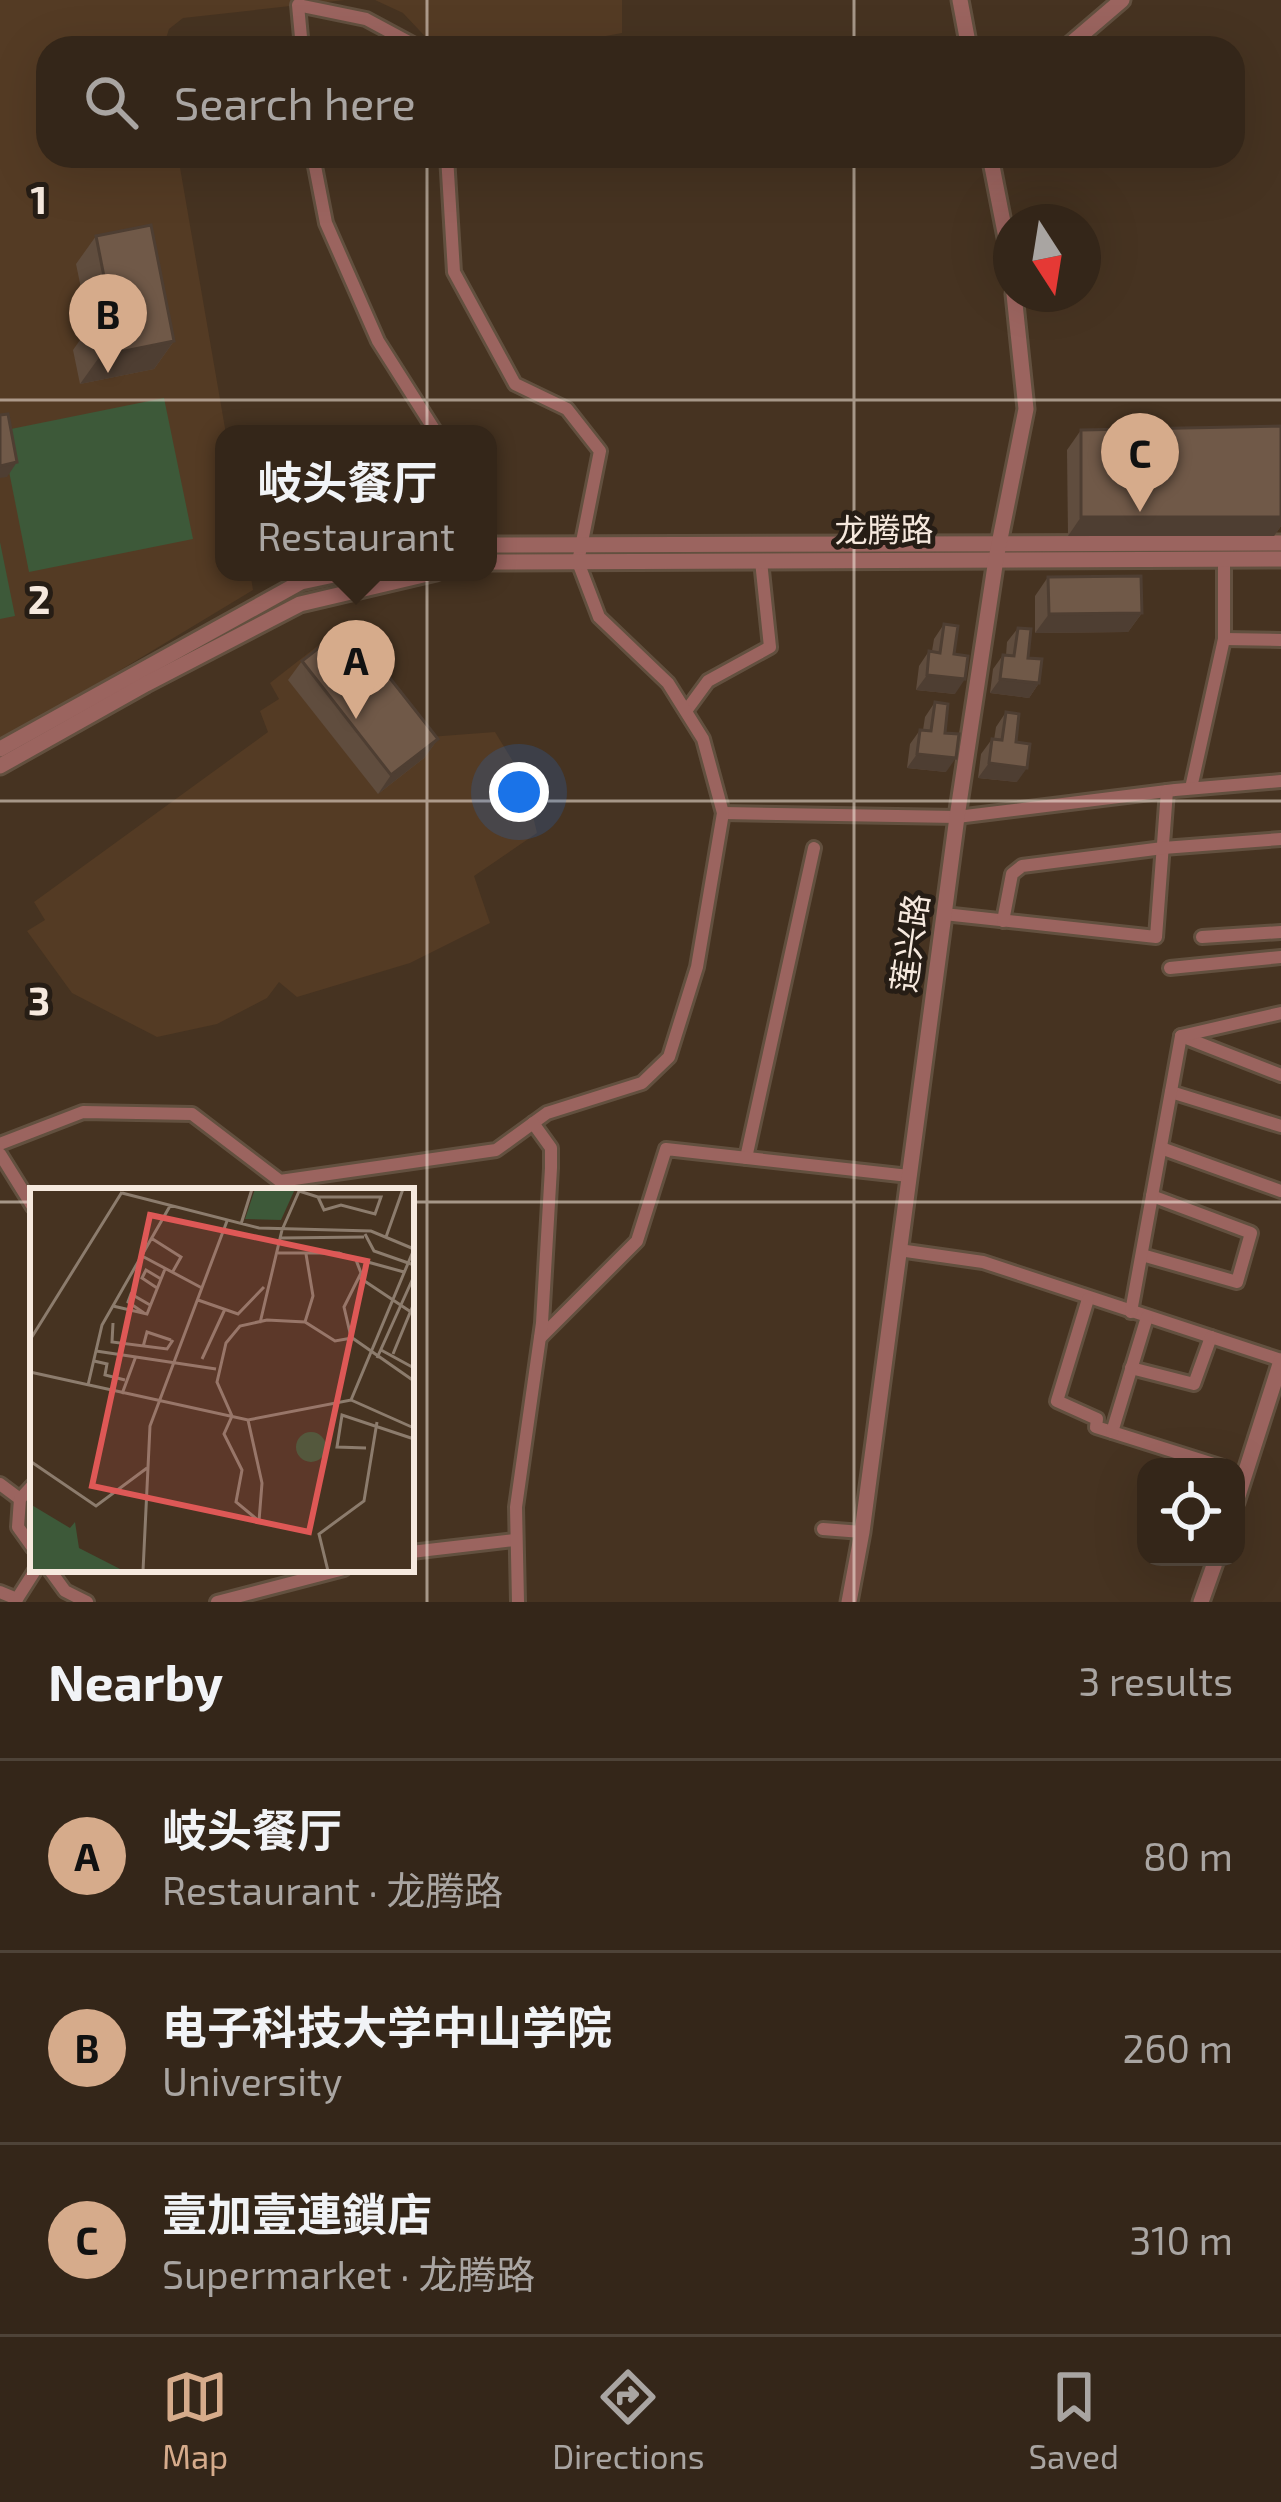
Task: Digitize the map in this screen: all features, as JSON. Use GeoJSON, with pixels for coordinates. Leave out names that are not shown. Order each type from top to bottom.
{"type":"FeatureCollection","features":[{"type":"Feature","properties":{"kind":"street"},"geometry":{"type":"LineString","coordinates":[[960,0],[967,36]]}},
{"type":"Feature","properties":{"kind":"street"},"geometry":{"type":"LineString","coordinates":[[1080,36],[1122,0]]}},
{"type":"Feature","properties":{"kind":"street"},"geometry":{"type":"LineString","coordinates":[[301,36],[298,5],[366,19],[398,36]]}},
{"type":"Feature","properties":{"kind":"street"},"geometry":{"type":"LineString","coordinates":[[315,168],[326,224],[378,341],[431,425]]}},
{"type":"Feature","properties":{"kind":"street"},"geometry":{"type":"LineString","coordinates":[[0,1144],[83,1112],[192,1114],[276,1186],[496,1150],[547,1113],[643,1083],[668,1058],[697,967],[723,813],[703,739],[686,711],[668,683],[599,616],[580,553],[600,451],[567,410],[515,385],[454,272],[448,168]]}},
{"type":"Feature","properties":{"kind":"street"},"geometry":{"type":"LineString","coordinates":[[995,168],[1001,204]]}},
{"type":"Feature","properties":{"kind":"street","name":"莲兴路"},"geometry":{"type":"LineString","coordinates":[[849,1602],[957,817],[998,551],[1026,409],[1016,312]]}},
{"type":"Feature","properties":{"kind":"street","name":"龙腾路"},"geometry":{"type":"LineString","coordinates":[[497,546],[761,561],[1281,543]]}},
{"type":"Feature","properties":{"kind":"street","name":"龙腾路"},"geometry":{"type":"LineString","coordinates":[[497,561],[580,553],[998,551],[1281,559]]}},
{"type":"Feature","properties":{"kind":"street"},"geometry":{"type":"LineString","coordinates":[[1190,788],[1224,639],[1224,559]]}},
{"type":"Feature","properties":{"kind":"street"},"geometry":{"type":"LineString","coordinates":[[686,711],[708,680],[770,647],[761,561]]}},
{"type":"Feature","properties":{"kind":"street"},"geometry":{"type":"LineString","coordinates":[[0,749],[306,581]]}},
{"type":"Feature","properties":{"kind":"street"},"geometry":{"type":"LineString","coordinates":[[0,766],[300,604],[398,581]]}},
{"type":"Feature","properties":{"kind":"street"},"geometry":{"type":"LineString","coordinates":[[1224,639],[1281,640]]}},
{"type":"Feature","properties":{"kind":"street"},"geometry":{"type":"LineString","coordinates":[[723,813],[957,817],[1167,790],[1281,781]]}},
{"type":"Feature","properties":{"kind":"street"},"geometry":{"type":"LineString","coordinates":[[944,914],[1156,938],[1167,790]]}},
{"type":"Feature","properties":{"kind":"street"},"geometry":{"type":"LineString","coordinates":[[1003,921],[1012,874],[1022,866],[1281,839]]}},
{"type":"Feature","properties":{"kind":"street"},"geometry":{"type":"LineString","coordinates":[[746,1158],[814,848]]}},
{"type":"Feature","properties":{"kind":"street"},"geometry":{"type":"LineString","coordinates":[[1202,937],[1281,932]]}},
{"type":"Feature","properties":{"kind":"street"},"geometry":{"type":"LineString","coordinates":[[1170,968],[1281,957]]}},
{"type":"Feature","properties":{"kind":"street"},"geometry":{"type":"LineString","coordinates":[[1181,1036],[1281,1012]]}},
{"type":"Feature","properties":{"kind":"street"},"geometry":{"type":"LineString","coordinates":[[1181,1036],[1281,1075]]}},
{"type":"Feature","properties":{"kind":"street"},"geometry":{"type":"LineString","coordinates":[[1132,1312],[1181,1036]]}},
{"type":"Feature","properties":{"kind":"street"},"geometry":{"type":"LineString","coordinates":[[1171,1092],[1281,1126]]}},
{"type":"Feature","properties":{"kind":"street"},"geometry":{"type":"LineString","coordinates":[[518,1602],[514,1540],[539,1340],[551,1148],[533,1124]]}},
{"type":"Feature","properties":{"kind":"street"},"geometry":{"type":"LineString","coordinates":[[1161,1148],[1281,1191]]}},
{"type":"Feature","properties":{"kind":"street"},"geometry":{"type":"LineString","coordinates":[[539,1340],[638,1241],[666,1149],[909,1176]]}},
{"type":"Feature","properties":{"kind":"street"},"geometry":{"type":"LineString","coordinates":[[0,1154],[30,1202]]}},
{"type":"Feature","properties":{"kind":"street"},"geometry":{"type":"LineString","coordinates":[[1142,1255],[1237,1282],[1251,1233],[1152,1196]]}},
{"type":"Feature","properties":{"kind":"street"},"geometry":{"type":"LineString","coordinates":[[899,1250],[983,1262],[1281,1360],[1245,1462]]}},
{"type":"Feature","properties":{"kind":"street"},"geometry":{"type":"LineString","coordinates":[[1088,1298],[1057,1401],[1097,1419],[1096,1427],[1194,1458]]}},
{"type":"Feature","properties":{"kind":"street"},"geometry":{"type":"LineString","coordinates":[[1112,1432],[1147,1317]]}},
{"type":"Feature","properties":{"kind":"street"},"geometry":{"type":"LineString","coordinates":[[1132,1368],[1193,1384],[1211,1337]]}},
{"type":"Feature","properties":{"kind":"street"},"geometry":{"type":"LineString","coordinates":[[0,1484],[20,1498]]}},
{"type":"Feature","properties":{"kind":"street"},"geometry":{"type":"LineString","coordinates":[[30,1488],[20,1498],[18,1527],[30,1543]]}},
{"type":"Feature","properties":{"kind":"street"},"geometry":{"type":"LineString","coordinates":[[823,1529],[862,1532]]}},
{"type":"Feature","properties":{"kind":"street"},"geometry":{"type":"LineString","coordinates":[[414,1552],[514,1540]]}},
{"type":"Feature","properties":{"kind":"street"},"geometry":{"type":"LineString","coordinates":[[1201,1602],[1214,1566]]}},
{"type":"Feature","properties":{"kind":"street"},"geometry":{"type":"LineString","coordinates":[[0,1592],[16,1600],[34,1572]]}},
{"type":"Feature","properties":{"kind":"street"},"geometry":{"type":"LineString","coordinates":[[51,1572],[65,1591],[87,1602]]}},
{"type":"Feature","properties":{"kind":"street"},"geometry":{"type":"LineString","coordinates":[[217,1602],[332,1572]]}},
{"type":"Feature","properties":{"kind":"shaded area"},"geometry":{"type":"Polygon","coordinates":[[[0,0],[345,0],[183,18],[167,36],[36,36],[36,168],[180,168],[224,425],[215,425],[215,581],[252,581],[253,590],[79,695],[30,733],[0,744],[0,0]]]}},
{"type":"Feature","properties":{"kind":"shaded area"},"geometry":{"type":"Polygon","coordinates":[[[375,0],[622,0],[622,33],[425,36],[403,13],[375,0]]]}},
{"type":"Feature","properties":{"kind":"shaded area"},"geometry":{"type":"Polygon","coordinates":[[[360,623],[393,649],[384,690],[429,737],[495,732],[525,781],[537,833],[474,876],[490,923],[410,963],[297,997],[279,982],[267,998],[217,1024],[157,1037],[72,993],[27,931],[45,920],[34,902],[268,732],[260,711],[279,699],[270,683],[325,640],[360,623]]]}},
{"type":"Feature","properties":{"kind":"green space"},"geometry":{"type":"Polygon","coordinates":[[[164,398],[193,539],[29,572],[1,431],[164,398]]]}},
{"type":"Feature","properties":{"kind":"green space"},"geometry":{"type":"Polygon","coordinates":[[[0,542],[15,616],[0,619],[0,542]]]}},
{"type":"Feature","properties":{"kind":"building"},"geometry":{"type":"Polygon","coordinates":[[[151,225],[174,341],[100,356],[93,321],[112,317],[96,236],[151,225]]]}},
{"type":"Feature","properties":{"kind":"building"},"geometry":{"type":"Polygon","coordinates":[[[8,414],[17,462],[0,466],[0,415],[8,414]]]}},
{"type":"Feature","properties":{"kind":"building"},"geometry":{"type":"Polygon","coordinates":[[[1281,426],[1281,517],[1081,517],[1081,430],[1281,426]]]}},
{"type":"Feature","properties":{"kind":"building"},"geometry":{"type":"Polygon","coordinates":[[[1141,576],[1142,613],[1049,614],[1048,577],[1141,576]]]}},
{"type":"Feature","properties":{"kind":"building"},"geometry":{"type":"Polygon","coordinates":[[[944,624],[958,626],[954,654],[968,656],[965,679],[927,675],[929,651],[940,653],[944,624]]]}},
{"type":"Feature","properties":{"kind":"building"},"geometry":{"type":"Polygon","coordinates":[[[348,625],[438,739],[391,775],[302,661],[348,625]]]}},
{"type":"Feature","properties":{"kind":"building"},"geometry":{"type":"Polygon","coordinates":[[[1018,628],[1031,629],[1028,658],[1042,659],[1039,683],[1000,679],[1003,655],[1014,656],[1018,628]]]}},
{"type":"Feature","properties":{"kind":"building"},"geometry":{"type":"Polygon","coordinates":[[[935,702],[948,704],[945,733],[959,734],[956,758],[917,754],[920,730],[931,731],[935,702]]]}},
{"type":"Feature","properties":{"kind":"building"},"geometry":{"type":"Polygon","coordinates":[[[1006,712],[1019,714],[1016,742],[1030,744],[1027,768],[989,763],[992,739],[1002,740],[1006,712]]]}},
{"type":"Feature","properties":{"kind":"place","name":"电子科技大学中山学院"},"geometry":{"type":"Point","coordinates":[108,373]}},
{"type":"Feature","properties":{"kind":"place","name":"壹加壹連鎖店"},"geometry":{"type":"Point","coordinates":[1140,512]}},
{"type":"Feature","properties":{"kind":"place","name":"岐头餐厅"},"geometry":{"type":"Point","coordinates":[356,719]}}]}
